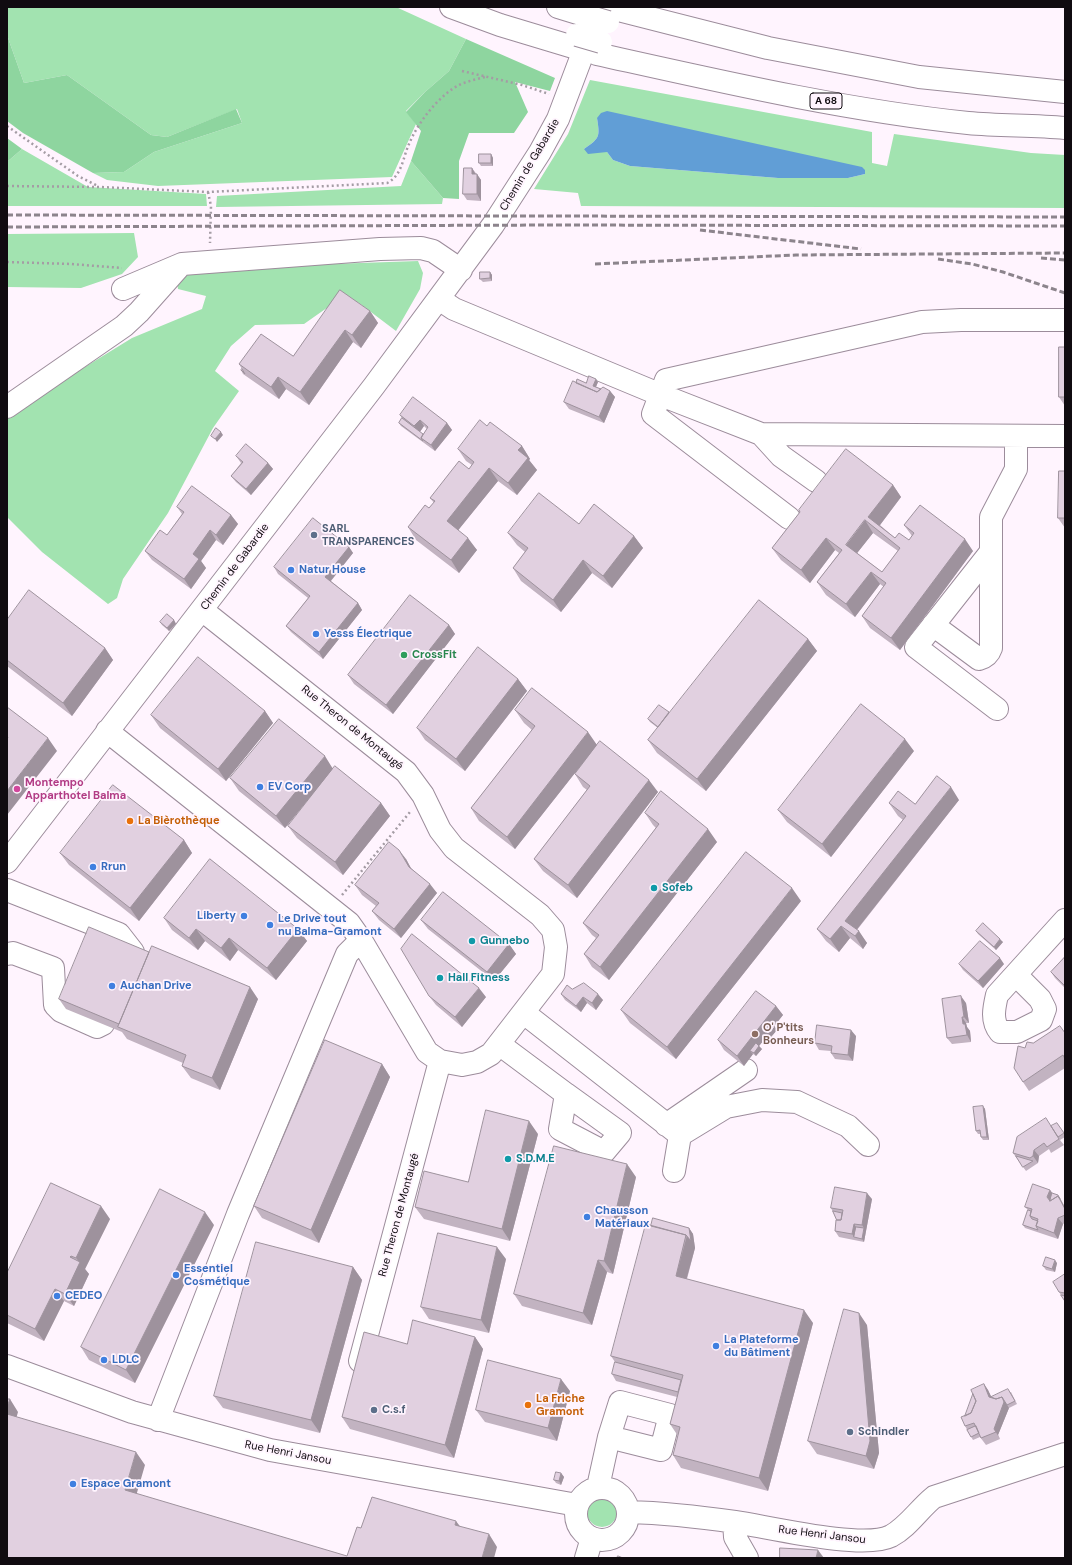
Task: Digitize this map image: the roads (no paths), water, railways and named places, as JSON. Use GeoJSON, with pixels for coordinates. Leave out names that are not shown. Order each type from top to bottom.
{"type":"FeatureCollection","features":[{"type":"Feature","properties":{"kind":"main road"},"geometry":{"type":"LineString","coordinates":[[451,7],[500,25],[596,27],[768,48],[919,76],[1065,92]]}},
{"type":"Feature","properties":{"kind":"main road","name":"A 68"},"geometry":{"type":"LineString","coordinates":[[492,7],[892,84],[1065,103]]}},
{"type":"Feature","properties":{"kind":"main road","name":"A 68"},"geometry":{"type":"LineString","coordinates":[[558,7],[596,27],[820,90],[1062,128]]}},
{"type":"Feature","properties":{"kind":"main road","name":"Chemin de Gabardie"},"geometry":{"type":"LineString","coordinates":[[7,862],[106,731],[202,610],[461,270],[493,225],[549,137],[596,27]]}},
{"type":"Feature","properties":{"kind":"main road"},"geometry":{"type":"LineString","coordinates":[[123,289],[182,264],[421,248],[433,251],[461,270]]}},
{"type":"Feature","properties":{"kind":"main road"},"geometry":{"type":"LineString","coordinates":[[7,407],[124,326],[139,312],[182,264]]}},
{"type":"Feature","properties":{"kind":"main road"},"geometry":{"type":"LineString","coordinates":[[439,299],[454,308],[661,395],[761,434],[1065,436]]}},
{"type":"Feature","properties":{"kind":"main road"},"geometry":{"type":"LineString","coordinates":[[789,518],[653,414],[666,380],[922,322],[961,320],[1065,320]]}},
{"type":"Feature","properties":{"kind":"main road"},"geometry":{"type":"LineString","coordinates":[[761,434],[782,456],[816,481]]}},
{"type":"Feature","properties":{"kind":"main road"},"geometry":{"type":"LineString","coordinates":[[933,624],[979,658],[984,658],[990,652],[991,517],[1016,469],[1016,436]]}},
{"type":"Feature","properties":{"kind":"main road"},"geometry":{"type":"LineString","coordinates":[[990,552],[916,647],[997,709]]}},
{"type":"Feature","properties":{"kind":"main road","name":"Rue Theron de Montaugé"},"geometry":{"type":"LineString","coordinates":[[106,731],[332,908],[349,923],[361,940],[427,1052],[440,1061],[462,1065],[478,1062],[491,1054],[524,1014],[553,974],[556,947],[553,930],[540,915],[454,848],[440,830],[423,795],[406,772],[202,610]]}},
{"type":"Feature","properties":{"kind":"main road"},"geometry":{"type":"LineString","coordinates":[[7,890],[119,934],[133,952]]}},
{"type":"Feature","properties":{"kind":"main road"},"geometry":{"type":"LineString","coordinates":[[1016,976],[1065,920]]}},
{"type":"Feature","properties":{"kind":"main road"},"geometry":{"type":"LineString","coordinates":[[158,1420],[238,1214],[347,954],[361,940]]}},
{"type":"Feature","properties":{"kind":"main road"},"geometry":{"type":"LineString","coordinates":[[7,954],[13,953],[53,968],[55,1005],[61,1012],[97,1027],[102,1024]]}},
{"type":"Feature","properties":{"kind":"main road"},"geometry":{"type":"LineString","coordinates":[[524,1014],[673,1130]]}},
{"type":"Feature","properties":{"kind":"main road"},"geometry":{"type":"LineString","coordinates":[[499,1044],[566,1094]]}},
{"type":"Feature","properties":{"kind":"main road","name":"Rue Theron de Montaugé"},"geometry":{"type":"LineString","coordinates":[[357,1370],[440,1061]]}},
{"type":"Feature","properties":{"kind":"main road"},"geometry":{"type":"LineString","coordinates":[[673,1130],[746,1070]]}},
{"type":"Feature","properties":{"kind":"main road"},"geometry":{"type":"LineString","coordinates":[[673,1130],[700,1121],[726,1107],[762,1100],[797,1102],[848,1126],[868,1145]]}},
{"type":"Feature","properties":{"kind":"main road"},"geometry":{"type":"LineString","coordinates":[[673,1130],[674,1171]]}},
{"type":"Feature","properties":{"kind":"main road","name":"Rue Henri Jansou"},"geometry":{"type":"LineString","coordinates":[[7,1366],[41,1380],[158,1420],[270,1450],[577,1505]]}},
{"type":"Feature","properties":{"kind":"main road"},"geometry":{"type":"LineString","coordinates":[[598,1487],[609,1437]]}},
{"type":"Feature","properties":{"kind":"main road","name":"Rue Henri Jansou"},"geometry":{"type":"LineString","coordinates":[[629,1512],[658,1513],[734,1522],[820,1537],[875,1541],[891,1536],[902,1528],[924,1505],[934,1497],[1065,1454]]}},
{"type":"Feature","properties":{"kind":"main road"},"geometry":{"type":"LineString","coordinates":[[598,1487],[616,1490],[627,1504],[629,1512],[625,1528],[616,1536],[596,1549],[580,1528],[576,1513],[577,1505],[585,1493],[598,1487]]}},
{"type":"Feature","properties":{"kind":"main road"},"geometry":{"type":"LineString","coordinates":[[734,1522],[735,1537],[747,1558]]}},
{"type":"Feature","properties":{"kind":"water"},"geometry":{"type":"Polygon","coordinates":[[[607,111],[862,167],[865,170],[865,174],[848,178],[778,178],[630,166],[613,160],[607,152],[588,154],[584,149],[598,136],[597,118],[601,113],[607,111]]]}},
{"type":"Feature","properties":{"kind":"railway"},"geometry":{"type":"LineString","coordinates":[[7,215],[1065,217]]}},
{"type":"Feature","properties":{"kind":"railway"},"geometry":{"type":"LineString","coordinates":[[7,227],[556,225],[1065,226]]}},
{"type":"Feature","properties":{"kind":"railway"},"geometry":{"type":"LineString","coordinates":[[700,230],[861,249]]}},
{"type":"Feature","properties":{"kind":"railway"},"geometry":{"type":"LineString","coordinates":[[595,264],[796,255],[1065,253]]}},
{"type":"Feature","properties":{"kind":"railway"},"geometry":{"type":"LineString","coordinates":[[1041,258],[1065,260]]}},
{"type":"Feature","properties":{"kind":"railway"},"geometry":{"type":"LineString","coordinates":[[938,259],[972,264],[1003,272],[1065,293]]}},
{"type":"Feature","properties":{"kind":"place","name":"SARL TRANSPARENCES"},"geometry":{"type":"Point","coordinates":[314,535]}},
{"type":"Feature","properties":{"kind":"place","name":"Natur House"},"geometry":{"type":"Point","coordinates":[291,570]}},
{"type":"Feature","properties":{"kind":"place","name":"Yesss Électrique"},"geometry":{"type":"Point","coordinates":[316,634]}},
{"type":"Feature","properties":{"kind":"place","name":"CrossFit"},"geometry":{"type":"Point","coordinates":[404,655]}},
{"type":"Feature","properties":{"kind":"place","name":"EV Corp"},"geometry":{"type":"Point","coordinates":[260,787]}},
{"type":"Feature","properties":{"kind":"place","name":"Montempo Apparthotel Balma"},"geometry":{"type":"Point","coordinates":[17,789]}},
{"type":"Feature","properties":{"kind":"place","name":"La Bièrothèque"},"geometry":{"type":"Point","coordinates":[130,821]}},
{"type":"Feature","properties":{"kind":"place","name":"Rrun"},"geometry":{"type":"Point","coordinates":[93,867]}},
{"type":"Feature","properties":{"kind":"place","name":"Sofeb"},"geometry":{"type":"Point","coordinates":[654,888]}},
{"type":"Feature","properties":{"kind":"place","name":"Liberty"},"geometry":{"type":"Point","coordinates":[244,916]}},
{"type":"Feature","properties":{"kind":"place","name":"Le Drive tout nu Balma-Gramont"},"geometry":{"type":"Point","coordinates":[270,925]}},
{"type":"Feature","properties":{"kind":"place","name":"Gunnebo"},"geometry":{"type":"Point","coordinates":[472,941]}},
{"type":"Feature","properties":{"kind":"place","name":"Hall Fitness"},"geometry":{"type":"Point","coordinates":[440,978]}},
{"type":"Feature","properties":{"kind":"place","name":"Auchan Drive"},"geometry":{"type":"Point","coordinates":[112,986]}},
{"type":"Feature","properties":{"kind":"place","name":"O' P'tits Bonheurs"},"geometry":{"type":"Point","coordinates":[755,1034]}},
{"type":"Feature","properties":{"kind":"place","name":"S.D.M.E"},"geometry":{"type":"Point","coordinates":[508,1159]}},
{"type":"Feature","properties":{"kind":"place","name":"Chausson Matériaux"},"geometry":{"type":"Point","coordinates":[587,1217]}},
{"type":"Feature","properties":{"kind":"place","name":"Essentiel Cosmétique"},"geometry":{"type":"Point","coordinates":[176,1275]}},
{"type":"Feature","properties":{"kind":"place","name":"CEDEO"},"geometry":{"type":"Point","coordinates":[57,1296]}},
{"type":"Feature","properties":{"kind":"place","name":"La Plateforme du Bâtiment"},"geometry":{"type":"Point","coordinates":[716,1346]}},
{"type":"Feature","properties":{"kind":"place","name":"LDLC"},"geometry":{"type":"Point","coordinates":[104,1360]}},
{"type":"Feature","properties":{"kind":"place","name":"La Friche Gramont"},"geometry":{"type":"Point","coordinates":[528,1405]}},
{"type":"Feature","properties":{"kind":"place","name":"C.s.f"},"geometry":{"type":"Point","coordinates":[374,1410]}},
{"type":"Feature","properties":{"kind":"place","name":"Schindler"},"geometry":{"type":"Point","coordinates":[850,1432]}},
{"type":"Feature","properties":{"kind":"place","name":"Espace Gramont"},"geometry":{"type":"Point","coordinates":[73,1484]}}]}
